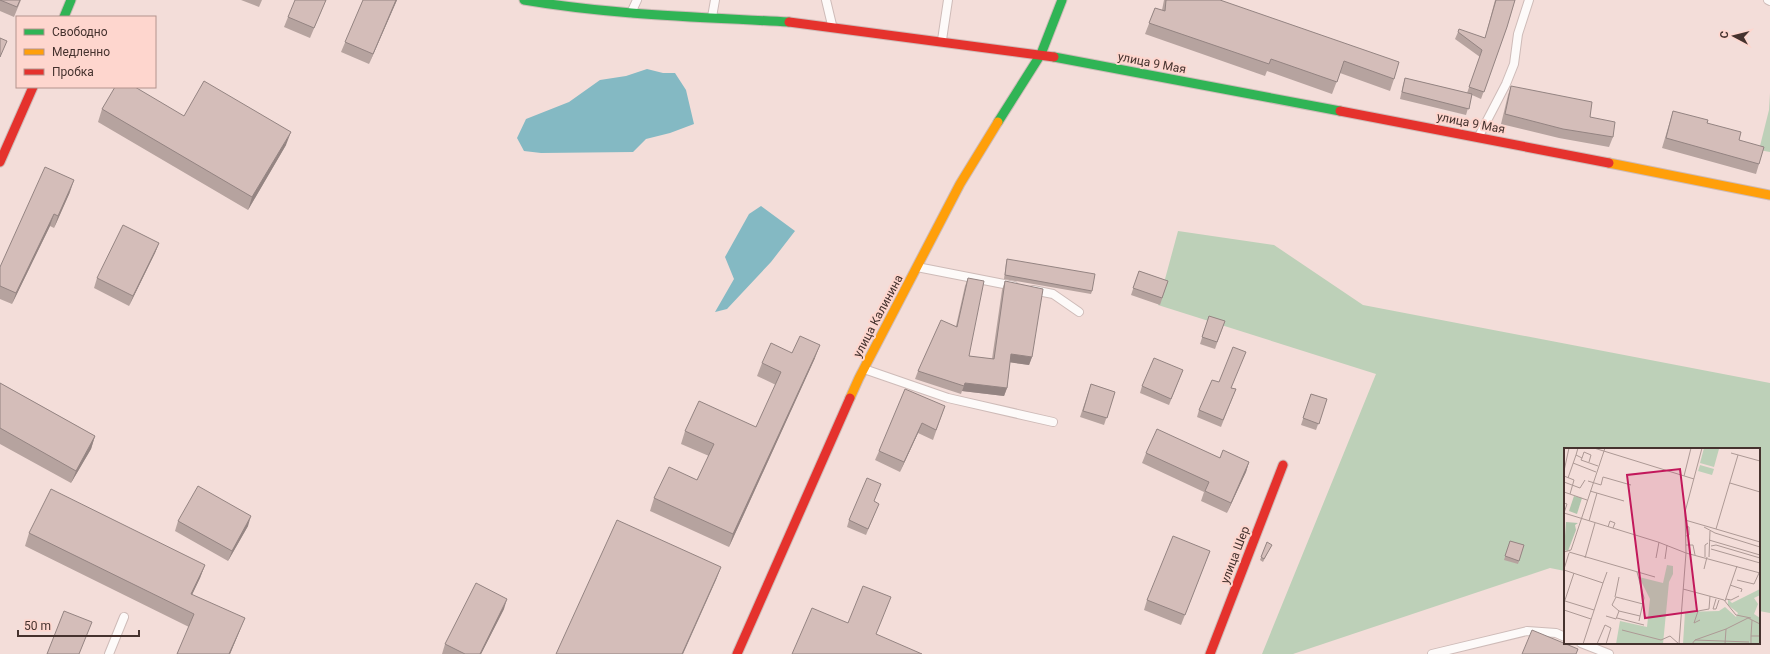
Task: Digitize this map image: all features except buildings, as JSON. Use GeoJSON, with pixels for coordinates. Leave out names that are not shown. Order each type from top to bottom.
{"type":"FeatureCollection","features":[{"type":"Feature","properties":{"kind":"main road"},"geometry":{"type":"LineString","coordinates":[[64,16],[71,0]]}},
{"type":"Feature","properties":{"kind":"main road","name":"улица 9 Мая"},"geometry":{"type":"LineString","coordinates":[[524,0],[570,8],[631,14],[712,17],[832,26],[1040,54],[1479,137],[1770,195]]}},
{"type":"Feature","properties":{"kind":"main road","name":"улица Калинина"},"geometry":{"type":"LineString","coordinates":[[737,654],[863,368],[960,184],[1040,54],[1062,0]]}},
{"type":"Feature","properties":{"kind":"main road"},"geometry":{"type":"LineString","coordinates":[[0,162],[33,88]]}},
{"type":"Feature","properties":{"kind":"main road","name":"улица Шер"},"geometry":{"type":"LineString","coordinates":[[1210,654],[1283,465]]}},
{"type":"Feature","properties":{"kind":"lane"},"geometry":{"type":"LineString","coordinates":[[631,14],[637,0]]}},
{"type":"Feature","properties":{"kind":"lane"},"geometry":{"type":"LineString","coordinates":[[712,17],[715,0]]}},
{"type":"Feature","properties":{"kind":"lane"},"geometry":{"type":"LineString","coordinates":[[826,0],[832,26]]}},
{"type":"Feature","properties":{"kind":"lane"},"geometry":{"type":"LineString","coordinates":[[942,40],[948,0]]}},
{"type":"Feature","properties":{"kind":"lane"},"geometry":{"type":"LineString","coordinates":[[1479,137],[1506,84],[1514,64],[1518,34],[1529,0]]}},
{"type":"Feature","properties":{"kind":"lane"},"geometry":{"type":"LineString","coordinates":[[917,267],[1053,294],[1079,312]]}},
{"type":"Feature","properties":{"kind":"lane"},"geometry":{"type":"LineString","coordinates":[[863,368],[948,398],[1053,422]]}},
{"type":"Feature","properties":{"kind":"lane"},"geometry":{"type":"LineString","coordinates":[[108,654],[124,617]]}},
{"type":"Feature","properties":{"kind":"lane"},"geometry":{"type":"LineString","coordinates":[[1432,654],[1527,631],[1556,633],[1564,637]]}},
{"type":"Feature","properties":{"kind":"lane"},"geometry":{"type":"LineString","coordinates":[[1583,644],[1607,654]]}},
{"type":"Feature","properties":{"kind":"green space"},"geometry":{"type":"Polygon","coordinates":[[[1770,93],[1770,152],[1759,150],[1769,110],[1770,93]]]}},
{"type":"Feature","properties":{"kind":"green space"},"geometry":{"type":"Polygon","coordinates":[[[1178,231],[1274,245],[1363,305],[1770,383],[1770,613],[1760,611],[1760,448],[1564,448],[1564,571],[1550,568],[1293,654],[1262,654],[1376,374],[1158,305],[1178,231]]]}},
{"type":"Feature","properties":{"kind":"water"},"geometry":{"type":"Polygon","coordinates":[[[647,69],[663,73],[675,73],[686,90],[694,124],[670,133],[646,139],[633,152],[541,153],[524,151],[517,138],[526,119],[569,102],[600,80],[626,76],[647,69]]]}},
{"type":"Feature","properties":{"kind":"water"},"geometry":{"type":"Polygon","coordinates":[[[761,206],[795,231],[771,262],[727,309],[715,312],[734,279],[725,257],[749,214],[761,206]]]}},
{"type":"Feature","properties":{"kind":"traffic: fast"},"geometry":{"type":"LineString","coordinates":[[64,16],[71,0]]}},
{"type":"Feature","properties":{"kind":"traffic: fast"},"geometry":{"type":"LineString","coordinates":[[524,0],[623,12],[789,22]]}},
{"type":"Feature","properties":{"kind":"traffic: fast"},"geometry":{"type":"LineString","coordinates":[[998,122],[1041,54],[1062,0]]}},
{"type":"Feature","properties":{"kind":"traffic: fast"},"geometry":{"type":"LineString","coordinates":[[1054,57],[1340,111]]}},
{"type":"Feature","properties":{"kind":"traffic: slow"},"geometry":{"type":"LineString","coordinates":[[850,398],[960,184],[998,122]]}},
{"type":"Feature","properties":{"kind":"traffic: slow"},"geometry":{"type":"LineString","coordinates":[[1609,163],[1770,195]]}},
{"type":"Feature","properties":{"kind":"traffic: jam"},"geometry":{"type":"LineString","coordinates":[[789,22],[1054,57]]}},
{"type":"Feature","properties":{"kind":"traffic: jam"},"geometry":{"type":"LineString","coordinates":[[0,162],[33,88]]}},
{"type":"Feature","properties":{"kind":"traffic: jam"},"geometry":{"type":"LineString","coordinates":[[1340,111],[1609,163]]}},
{"type":"Feature","properties":{"kind":"traffic: jam"},"geometry":{"type":"LineString","coordinates":[[737,654],[850,398]]}},
{"type":"Feature","properties":{"kind":"traffic: jam"},"geometry":{"type":"LineString","coordinates":[[1210,654],[1283,465]]}}]}
